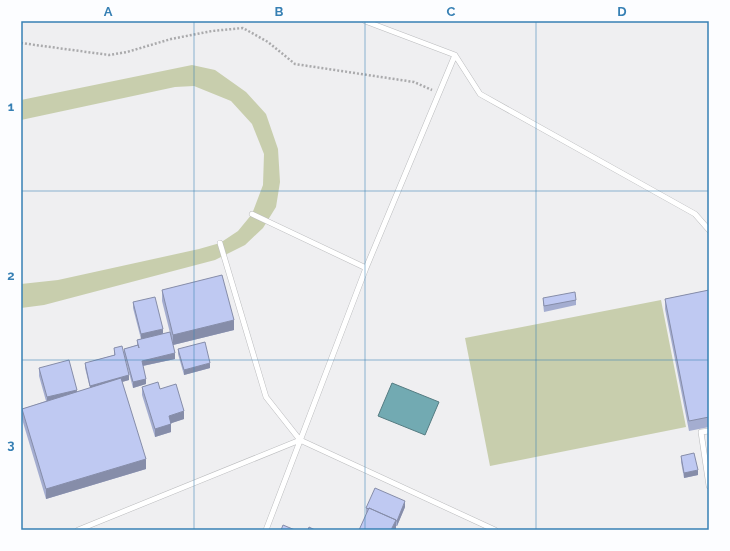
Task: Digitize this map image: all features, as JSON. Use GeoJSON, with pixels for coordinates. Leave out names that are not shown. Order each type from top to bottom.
{"type":"FeatureCollection","features":[{"type":"Feature","properties":{"kind":"lane"},"geometry":{"type":"LineString","coordinates":[[366,21],[455,55],[480,94],[695,214],[709,230]]}},
{"type":"Feature","properties":{"kind":"lane"},"geometry":{"type":"LineString","coordinates":[[266,530],[366,268],[455,55]]}},
{"type":"Feature","properties":{"kind":"lane"},"geometry":{"type":"LineString","coordinates":[[252,214],[366,268]]}},
{"type":"Feature","properties":{"kind":"lane"},"geometry":{"type":"LineString","coordinates":[[220,242],[266,397],[300,440],[495,530]]}},
{"type":"Feature","properties":{"kind":"lane"},"geometry":{"type":"LineString","coordinates":[[709,431],[701,432],[709,486]]}},
{"type":"Feature","properties":{"kind":"lane"},"geometry":{"type":"LineString","coordinates":[[78,530],[300,440]]}},
{"type":"Feature","properties":{"kind":"path"},"geometry":{"type":"LineString","coordinates":[[21,42],[109,55],[127,52],[171,39],[212,31],[243,28],[268,42],[295,64],[414,82],[440,93]]}},
{"type":"Feature","properties":{"kind":"green space"},"geometry":{"type":"Polygon","coordinates":[[[192,65],[215,70],[246,92],[266,114],[278,149],[280,182],[276,207],[263,228],[245,245],[215,260],[44,305],[21,308],[21,284],[58,280],[220,243],[238,231],[252,214],[263,185],[264,154],[252,124],[231,101],[194,86],[175,87],[21,120],[21,100],[192,65]]]}},
{"type":"Feature","properties":{"kind":"green space"},"geometry":{"type":"Polygon","coordinates":[[[661,300],[686,427],[490,466],[465,338],[661,300]]]}},
{"type":"Feature","properties":{"kind":"water"},"geometry":{"type":"Polygon","coordinates":[[[392,383],[439,402],[425,435],[378,416],[392,383]]]}},
{"type":"Feature","properties":{"kind":"building"},"geometry":{"type":"Polygon","coordinates":[[[222,275],[234,320],[173,335],[162,290],[222,275]]]}},
{"type":"Feature","properties":{"kind":"building"},"geometry":{"type":"Polygon","coordinates":[[[709,290],[709,417],[689,421],[665,299],[709,290]]]}},
{"type":"Feature","properties":{"kind":"building"},"geometry":{"type":"Polygon","coordinates":[[[575,292],[576,300],[544,306],[543,298],[575,292]]]}},
{"type":"Feature","properties":{"kind":"building"},"geometry":{"type":"Polygon","coordinates":[[[155,297],[163,329],[141,334],[133,302],[155,297]]]}},
{"type":"Feature","properties":{"kind":"building"},"geometry":{"type":"Polygon","coordinates":[[[170,332],[175,353],[142,361],[146,379],[133,382],[124,349],[138,345],[139,348],[137,340],[170,332]]]}},
{"type":"Feature","properties":{"kind":"building"},"geometry":{"type":"Polygon","coordinates":[[[205,342],[210,363],[184,370],[178,349],[205,342]]]}},
{"type":"Feature","properties":{"kind":"building"},"geometry":{"type":"Polygon","coordinates":[[[122,346],[129,375],[90,386],[85,363],[115,355],[114,348],[122,346]]]}},
{"type":"Feature","properties":{"kind":"building"},"geometry":{"type":"Polygon","coordinates":[[[69,360],[77,390],[47,397],[39,368],[69,360]]]}},
{"type":"Feature","properties":{"kind":"building"},"geometry":{"type":"Polygon","coordinates":[[[121,378],[146,459],[46,489],[22,409],[121,378]]]}},
{"type":"Feature","properties":{"kind":"building"},"geometry":{"type":"Polygon","coordinates":[[[158,382],[160,389],[176,384],[184,411],[169,416],[171,424],[155,429],[142,387],[158,382]]]}},
{"type":"Feature","properties":{"kind":"building"},"geometry":{"type":"Polygon","coordinates":[[[694,453],[698,470],[684,473],[681,456],[694,453]]]}},
{"type":"Feature","properties":{"kind":"building"},"geometry":{"type":"Polygon","coordinates":[[[375,488],[405,501],[397,521],[366,508],[375,488]]]}},
{"type":"Feature","properties":{"kind":"building"},"geometry":{"type":"Polygon","coordinates":[[[369,508],[396,520],[391,530],[359,530],[369,508]]]}},
{"type":"Feature","properties":{"kind":"building"},"geometry":{"type":"Polygon","coordinates":[[[283,525],[295,530],[281,530],[283,525]]]}},
{"type":"Feature","properties":{"kind":"building"},"geometry":{"type":"Polygon","coordinates":[[[309,527],[315,530],[308,530],[309,527]]]}}]}
